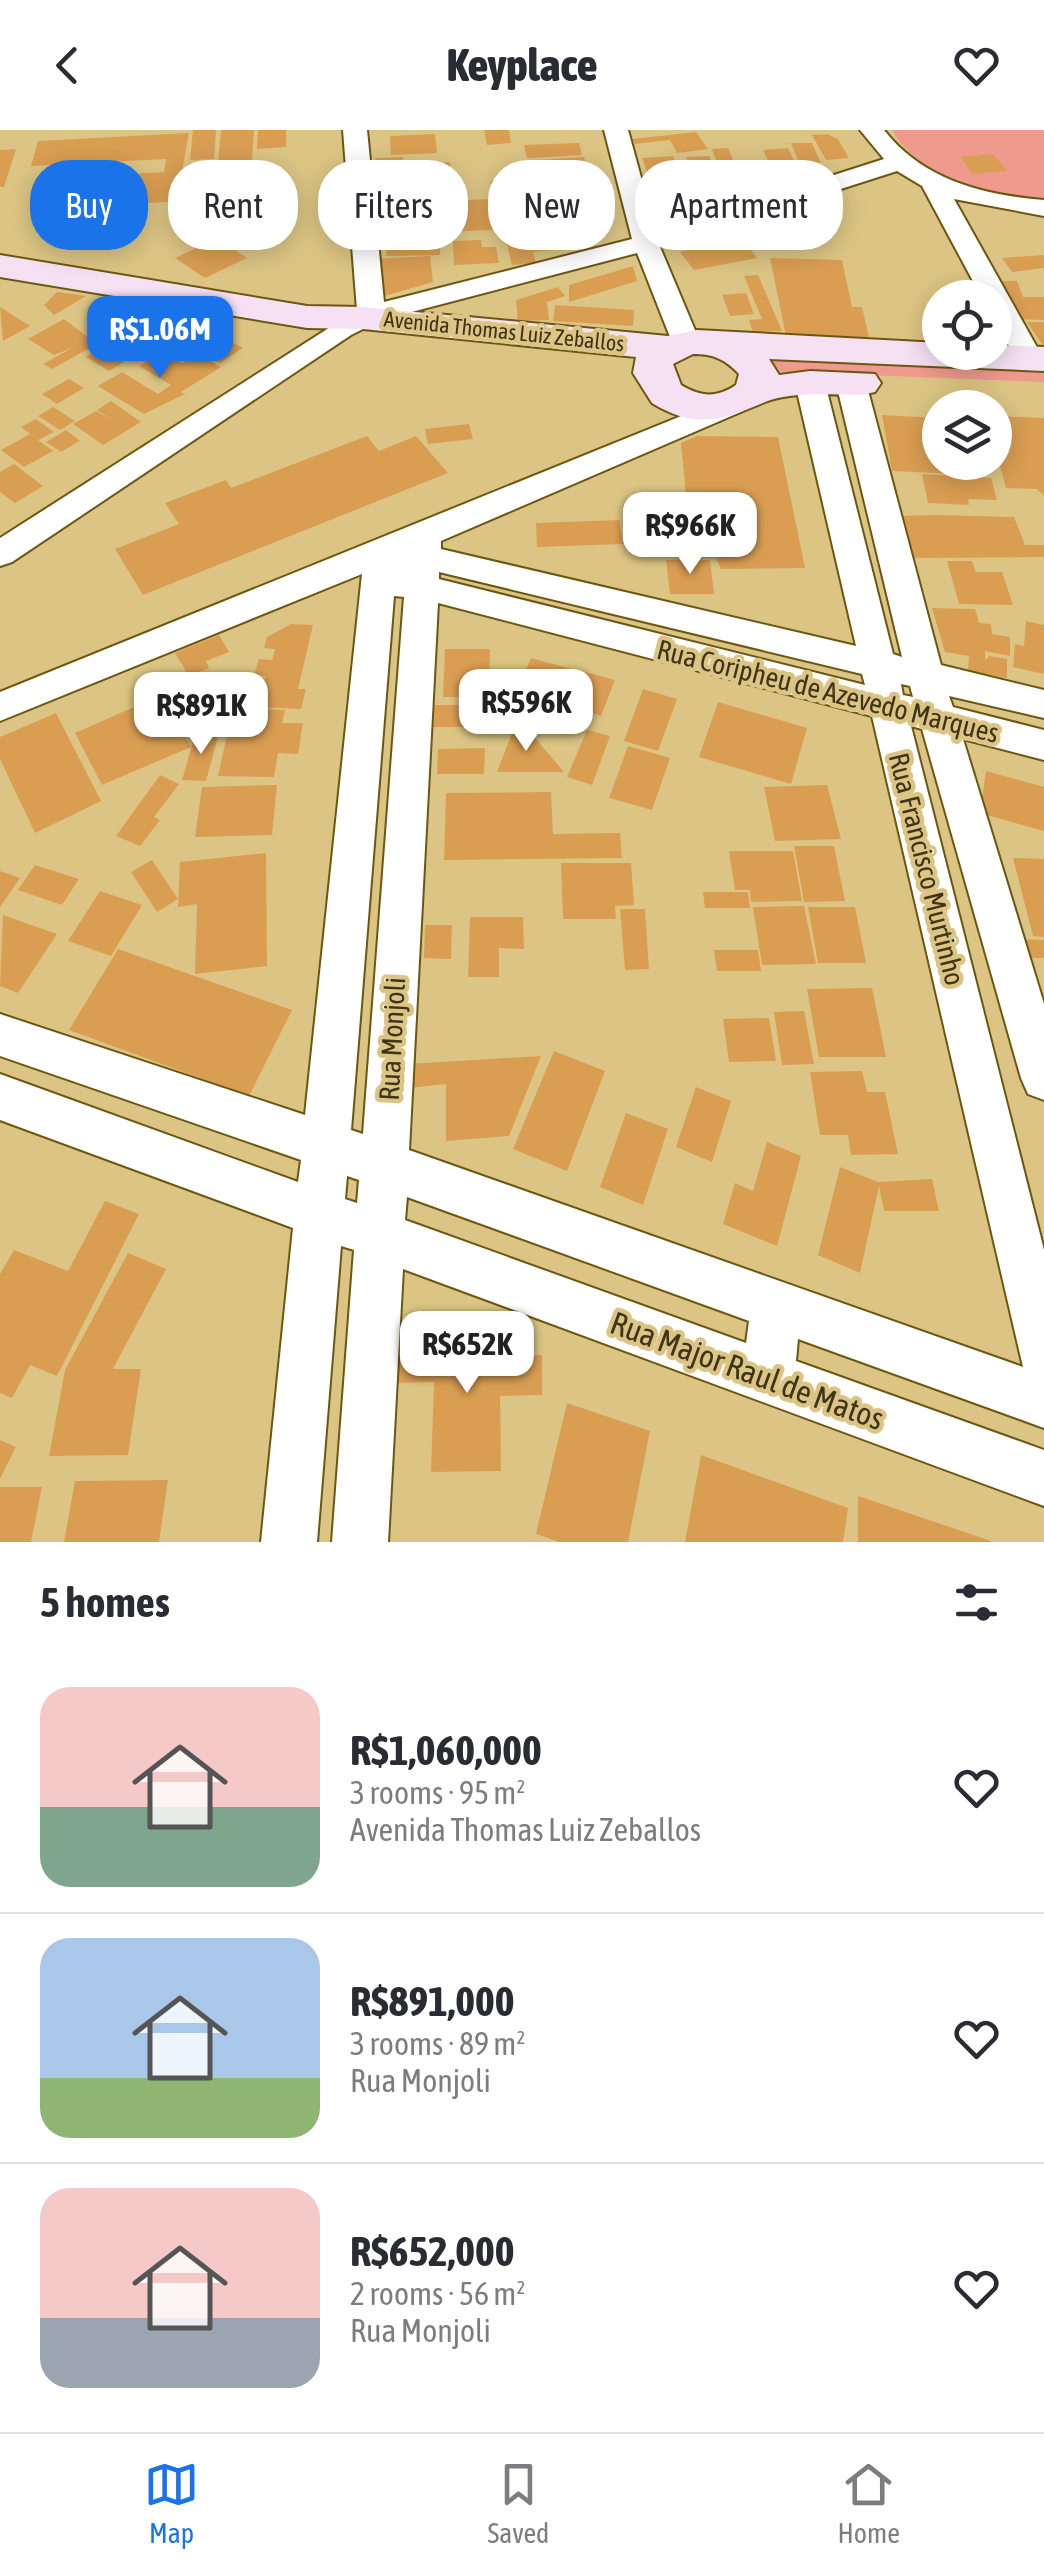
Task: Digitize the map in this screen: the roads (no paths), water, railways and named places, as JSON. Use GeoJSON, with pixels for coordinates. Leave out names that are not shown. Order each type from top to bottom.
{"type":"FeatureCollection","features":[{"type":"Feature","properties":{"kind":"main road"},"geometry":{"type":"LineString","coordinates":[[5,270],[346,319]]}},
{"type":"Feature","properties":{"kind":"main road","name":"Avenida Thomas Luiz Zeballos"},"geometry":{"type":"LineString","coordinates":[[346,319],[670,379]]}},
{"type":"Feature","properties":{"kind":"main road"},"geometry":{"type":"LineString","coordinates":[[728,346],[1039,370],[810,383],[703,408],[670,379],[728,346]]}},
{"type":"Feature","properties":{"kind":"main road"},"geometry":{"type":"LineString","coordinates":[[728,346],[750,358],[759,374],[744,398]]}},
{"type":"Feature","properties":{"kind":"street"},"geometry":{"type":"LineString","coordinates":[[354,130],[346,319],[635,245]]}},
{"type":"Feature","properties":{"kind":"street"},"geometry":{"type":"LineString","coordinates":[[616,130],[635,201]]}},
{"type":"Feature","properties":{"kind":"street"},"geometry":{"type":"LineString","coordinates":[[872,130],[900,162],[932,181],[997,202],[1044,208]]}},
{"type":"Feature","properties":{"kind":"street"},"geometry":{"type":"LineString","coordinates":[[843,180],[900,162]]}},
{"type":"Feature","properties":{"kind":"street"},"geometry":{"type":"LineString","coordinates":[[932,181],[1039,370]]}},
{"type":"Feature","properties":{"kind":"street"},"geometry":{"type":"LineString","coordinates":[[0,707],[402,562],[670,379],[647,250]]}},
{"type":"Feature","properties":{"kind":"street","name":"Avenida Thomas Luiz Zeballos"},"geometry":{"type":"LineString","coordinates":[[0,554],[346,319]]}},
{"type":"Feature","properties":{"kind":"street","name":"Rua Francisco Murtinho"},"geometry":{"type":"LineString","coordinates":[[810,383],[1044,1354]]}},
{"type":"Feature","properties":{"kind":"street","name":"Rua Francisco Murtinho"},"geometry":{"type":"LineString","coordinates":[[851,383],[925,675],[1044,1078]]}},
{"type":"Feature","properties":{"kind":"street"},"geometry":{"type":"LineString","coordinates":[[852,559],[896,562]]}},
{"type":"Feature","properties":{"kind":"street","name":"Rua Coripheu de Azevedo Marques"},"geometry":{"type":"LineString","coordinates":[[402,562],[526,597],[711,662],[1044,745]]}},
{"type":"Feature","properties":{"kind":"street","name":"Rua Monjoli"},"geometry":{"type":"LineString","coordinates":[[288,1542],[356,818],[402,562]]}},
{"type":"Feature","properties":{"kind":"street","name":"Rua Monjoli"},"geometry":{"type":"LineString","coordinates":[[360,1542],[405,822],[402,562]]}},
{"type":"Feature","properties":{"kind":"street","name":"Rua Coripheu de Azevedo Marques"},"geometry":{"type":"LineString","coordinates":[[526,597],[720,626],[1044,704]]}},
{"type":"Feature","properties":{"kind":"street"},"geometry":{"type":"LineString","coordinates":[[711,662],[720,626]]}},
{"type":"Feature","properties":{"kind":"street"},"geometry":{"type":"LineString","coordinates":[[356,818],[405,822]]}},
{"type":"Feature","properties":{"kind":"street"},"geometry":{"type":"LineString","coordinates":[[948,956],[1010,959]]}},
{"type":"Feature","properties":{"kind":"street"},"geometry":{"type":"LineString","coordinates":[[0,1034],[384,1166],[1044,1402]]}},
{"type":"Feature","properties":{"kind":"street"},"geometry":{"type":"LineString","coordinates":[[336,1037],[392,1038]]}},
{"type":"Feature","properties":{"kind":"street"},"geometry":{"type":"LineString","coordinates":[[101,1134],[128,1079]]}},
{"type":"Feature","properties":{"kind":"street","name":"Rua Major Raul de Matos"},"geometry":{"type":"LineString","coordinates":[[0,1097],[1044,1478]]}},
{"type":"Feature","properties":{"kind":"street"},"geometry":{"type":"LineString","coordinates":[[768,1379],[776,1305]]}}]}
